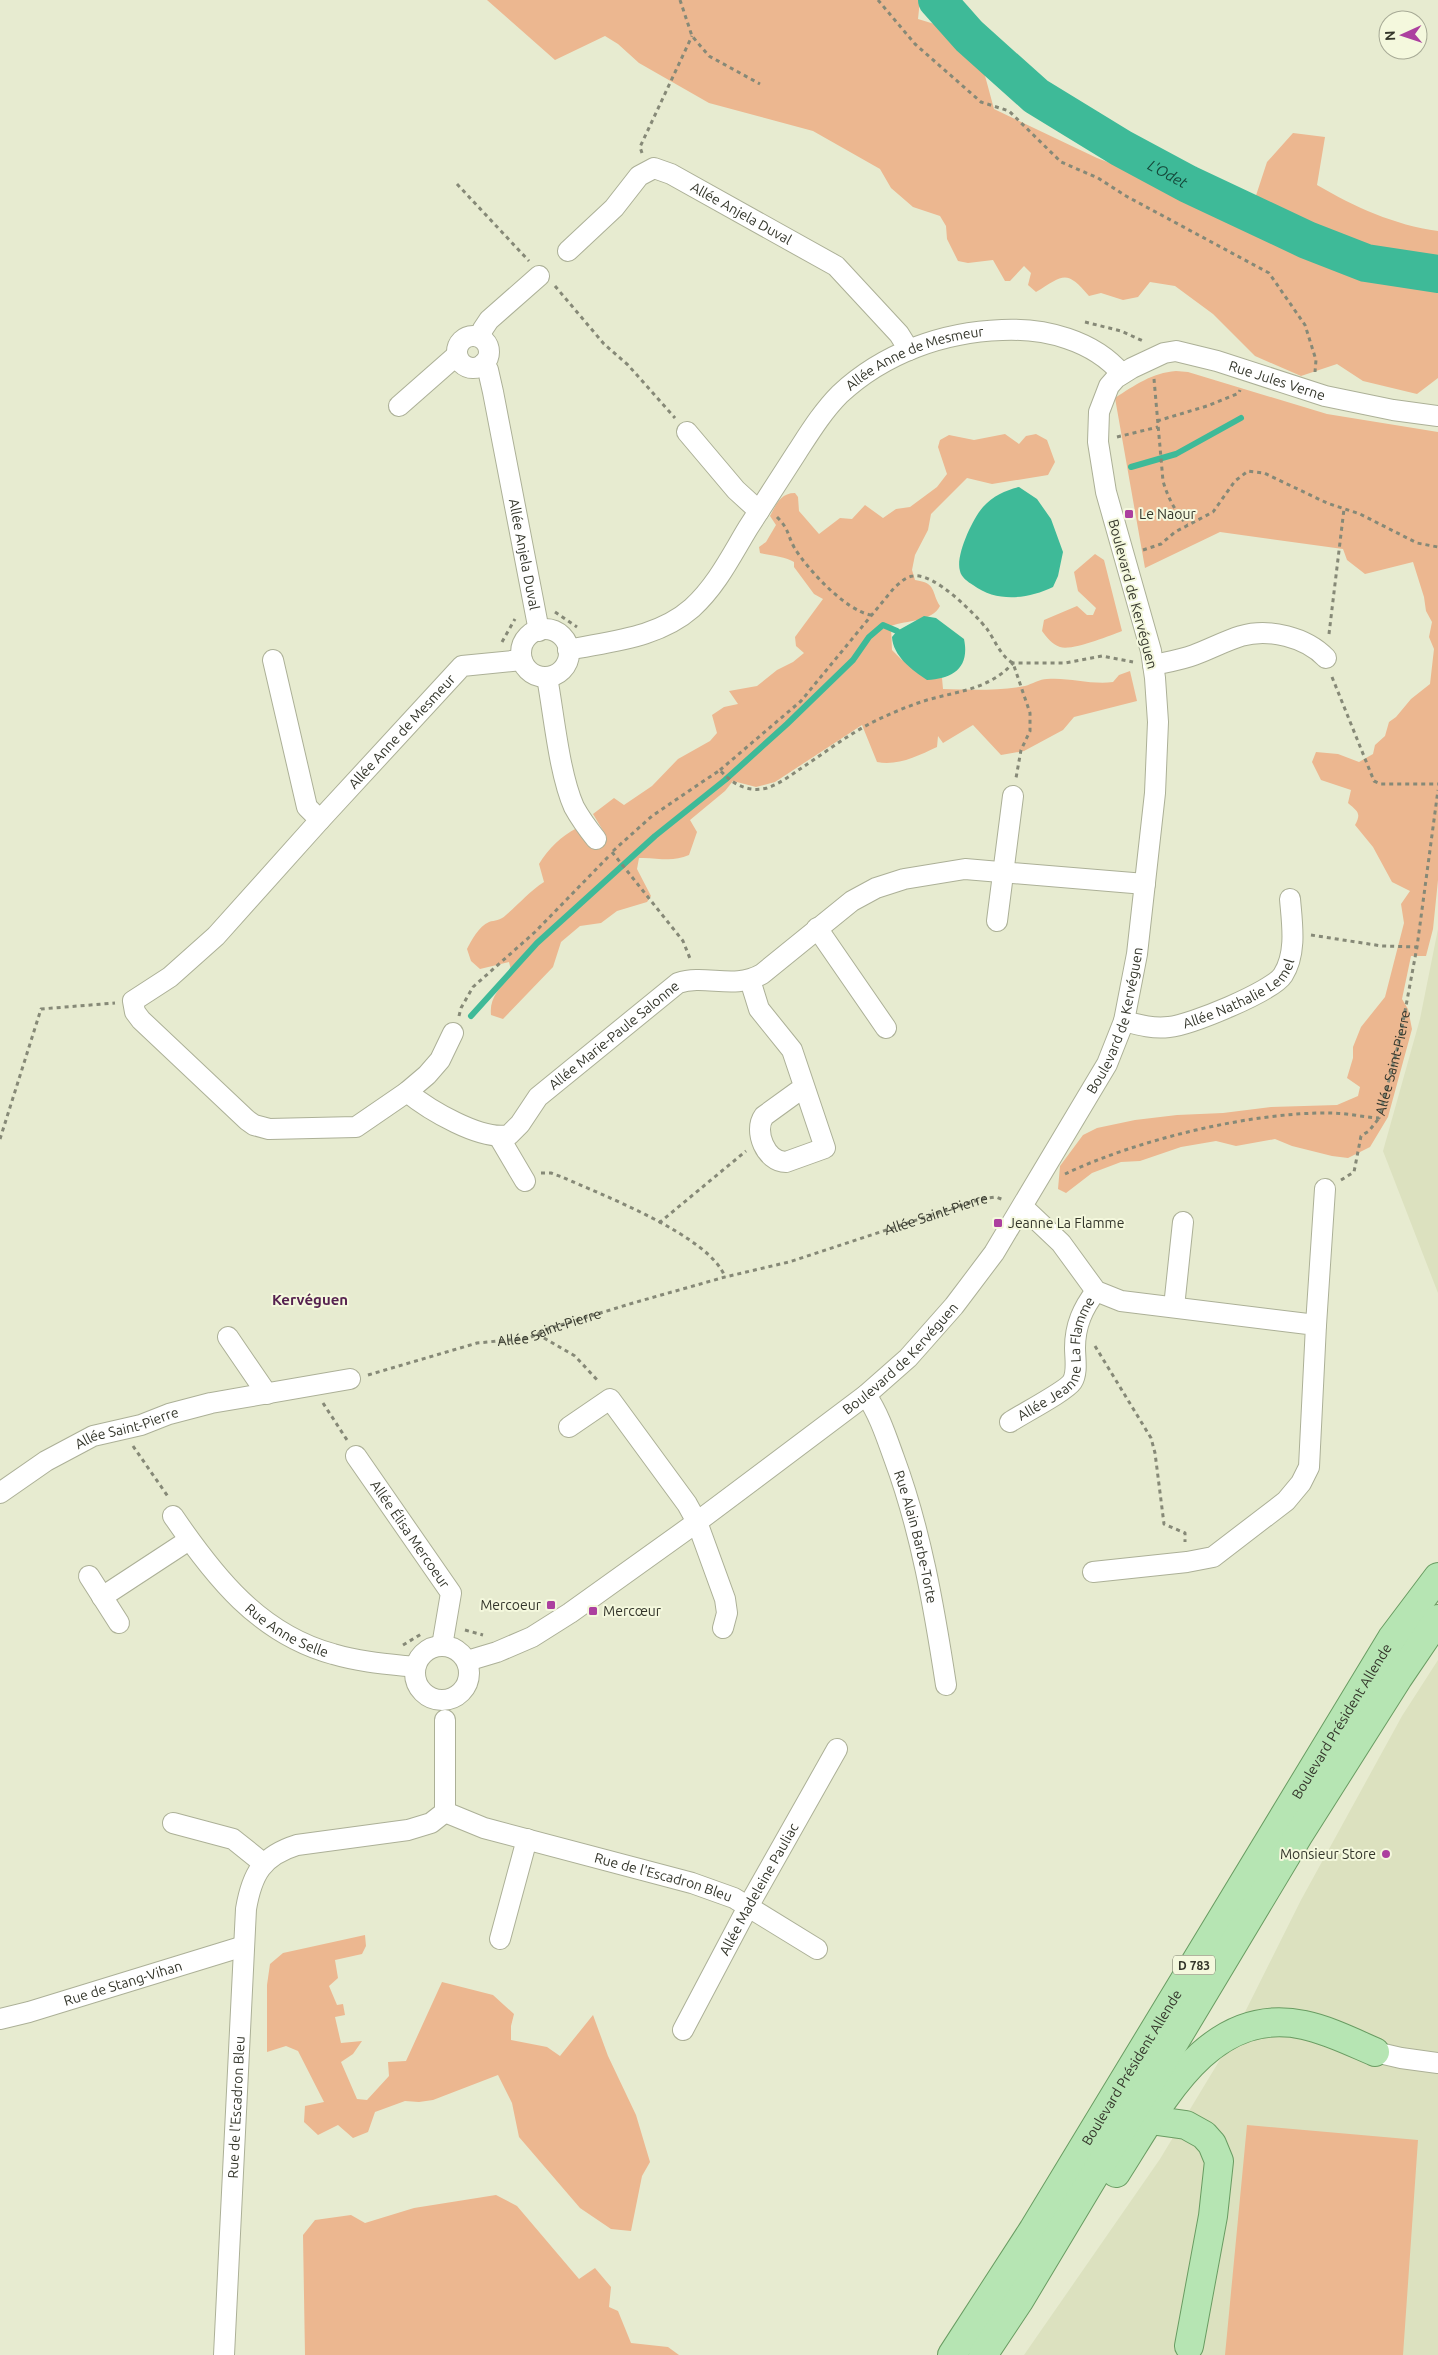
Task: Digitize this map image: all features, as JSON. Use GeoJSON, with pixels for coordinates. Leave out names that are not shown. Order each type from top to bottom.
{"type":"FeatureCollection","features":[{"type":"Feature","properties":{"kind":"main road","name":"Boulevard Président Allende"},"geometry":{"type":"LineString","coordinates":[[952,2355],[1038,2222],[1392,1638],[1438,1577]]}},
{"type":"Feature","properties":{"kind":"main road","name":"Boulevard Président Allende"},"geometry":{"type":"LineString","coordinates":[[983,2355],[1019,2301],[1304,1828],[1398,1678],[1438,1619]]}},
{"type":"Feature","properties":{"kind":"main road"},"geometry":{"type":"LineString","coordinates":[[1019,2301],[1075,2231],[1182,2074],[1203,2052],[1228,2036],[1250,2026],[1275,2023],[1303,2025],[1375,2052]]}},
{"type":"Feature","properties":{"kind":"main road"},"geometry":{"type":"LineString","coordinates":[[1150,2120],[1186,2125],[1204,2135],[1212,2144],[1218,2161],[1219,2169],[1213,2216],[1189,2350]]}},
{"type":"Feature","properties":{"kind":"street","name":"Allée Anjela Duval"},"geometry":{"type":"LineString","coordinates":[[646,171],[654,168],[672,174],[836,266],[899,334],[909,350]]}},
{"type":"Feature","properties":{"kind":"street"},"geometry":{"type":"LineString","coordinates":[[568,252],[610,212],[633,183],[646,171]]}},
{"type":"Feature","properties":{"kind":"street"},"geometry":{"type":"LineString","coordinates":[[480,337],[485,324],[542,276]]}},
{"type":"Feature","properties":{"kind":"street","name":"Allée Anne de Mesmeur"},"geometry":{"type":"LineString","coordinates":[[568,650],[660,629],[674,622],[712,589],[814,426],[839,395],[866,374],[909,350],[938,340],[970,333],[1008,330],[1031,331],[1056,336],[1094,350],[1113,364],[1122,374]]}},
{"type":"Feature","properties":{"kind":"street"},"geometry":{"type":"LineString","coordinates":[[480,337],[488,348],[488,356],[484,363],[478,367],[467,367],[459,360],[457,355],[458,345],[465,338],[480,337]]}},
{"type":"Feature","properties":{"kind":"street","name":"Rue Jules Verne"},"geometry":{"type":"LineString","coordinates":[[1122,374],[1152,358],[1176,351],[1216,361],[1315,392],[1393,410],[1438,416]]}},
{"type":"Feature","properties":{"kind":"street"},"geometry":{"type":"LineString","coordinates":[[400,406],[457,355]]}},
{"type":"Feature","properties":{"kind":"street","name":"Allée Anjela Duval"},"geometry":{"type":"LineString","coordinates":[[484,363],[488,370],[539,630]]}},
{"type":"Feature","properties":{"kind":"street","name":"Boulevard de Kervéguen"},"geometry":{"type":"LineString","coordinates":[[467,1661],[497,1652],[532,1638],[697,1522],[866,1394],[920,1346],[987,1264],[1034,1190],[1053,1153],[1107,1064],[1124,1021],[1137,954],[1146,884],[1158,745],[1157,697],[1153,665],[1142,618],[1106,492],[1098,442],[1099,412],[1102,400],[1109,386],[1122,374]]}},
{"type":"Feature","properties":{"kind":"street"},"geometry":{"type":"LineString","coordinates":[[687,432],[736,490],[762,508]]}},
{"type":"Feature","properties":{"kind":"street"},"geometry":{"type":"LineString","coordinates":[[539,630],[558,634],[564,639],[568,650],[568,657],[563,668],[547,677],[530,672],[522,660],[522,645],[532,634],[539,630]]}},
{"type":"Feature","properties":{"kind":"street"},"geometry":{"type":"LineString","coordinates":[[1153,665],[1194,655],[1240,636],[1260,633],[1284,636],[1309,643],[1326,658]]}},
{"type":"Feature","properties":{"kind":"street"},"geometry":{"type":"LineString","coordinates":[[273,660],[308,807],[320,820]]}},
{"type":"Feature","properties":{"kind":"street","name":"Allée Anne de Mesmeur"},"geometry":{"type":"LineString","coordinates":[[133,1001],[170,977],[216,936],[462,666],[522,660]]}},
{"type":"Feature","properties":{"kind":"street"},"geometry":{"type":"LineString","coordinates":[[547,677],[563,768],[572,800],[580,817],[596,839]]}},
{"type":"Feature","properties":{"kind":"street"},"geometry":{"type":"LineString","coordinates":[[997,921],[1013,796]]}},
{"type":"Feature","properties":{"kind":"street","name":"Allée Marie-Paule Salonne"},"geometry":{"type":"LineString","coordinates":[[499,1137],[509,1135],[515,1130],[538,1097],[678,983],[691,980],[729,983],[750,980],[762,974],[852,901],[892,882],[964,870],[1146,884]]}},
{"type":"Feature","properties":{"kind":"street","name":"Allée Nathalie Lemel"},"geometry":{"type":"LineString","coordinates":[[1124,1021],[1144,1027],[1170,1027],[1265,990],[1284,974],[1288,963],[1293,932],[1290,899]]}},
{"type":"Feature","properties":{"kind":"street"},"geometry":{"type":"LineString","coordinates":[[817,928],[886,1028]]}},
{"type":"Feature","properties":{"kind":"street"},"geometry":{"type":"LineString","coordinates":[[750,980],[759,1009],[792,1050],[826,1148],[786,1162],[779,1162],[772,1158],[758,1130],[759,1122],[764,1116],[804,1087]]}},
{"type":"Feature","properties":{"kind":"street"},"geometry":{"type":"LineString","coordinates":[[133,1001],[135,1012],[152,1032],[247,1120],[261,1128],[278,1130],[356,1127],[407,1092],[427,1075],[440,1060],[453,1033]]}},
{"type":"Feature","properties":{"kind":"street"},"geometry":{"type":"LineString","coordinates":[[407,1092],[433,1110],[475,1130],[499,1137],[525,1180]]}},
{"type":"Feature","properties":{"kind":"street"},"geometry":{"type":"LineString","coordinates":[[1093,1572],[1187,1562],[1213,1557],[1286,1501],[1306,1473],[1310,1459],[1316,1324],[1325,1190]]}},
{"type":"Feature","properties":{"kind":"street","name":"Allée Jeanne La Flamme"},"geometry":{"type":"LineString","coordinates":[[1023,1207],[1061,1243],[1096,1291],[1121,1301],[1316,1324]]}},
{"type":"Feature","properties":{"kind":"street"},"geometry":{"type":"LineString","coordinates":[[1174,1307],[1183,1222]]}},
{"type":"Feature","properties":{"kind":"street","name":"Allée Jeanne La Flamme"},"geometry":{"type":"LineString","coordinates":[[1010,1422],[1071,1384],[1075,1372],[1076,1332],[1085,1305],[1096,1291]]}},
{"type":"Feature","properties":{"kind":"street"},"geometry":{"type":"LineString","coordinates":[[228,1337],[267,1394]]}},
{"type":"Feature","properties":{"kind":"street","name":"Allée Saint-Pierre"},"geometry":{"type":"LineString","coordinates":[[0,1493],[31,1470],[70,1447],[94,1436],[142,1425],[190,1407],[350,1380]]}},
{"type":"Feature","properties":{"kind":"street","name":"Rue Alain Barbe-Torte"},"geometry":{"type":"LineString","coordinates":[[866,1394],[890,1446],[905,1488],[920,1540],[933,1604],[946,1685]]}},
{"type":"Feature","properties":{"kind":"street"},"geometry":{"type":"LineString","coordinates":[[569,1427],[610,1399],[688,1504],[697,1522],[726,1599],[723,1628]]}},
{"type":"Feature","properties":{"kind":"street","name":"Allée Élisa Mercoeur"},"geometry":{"type":"LineString","coordinates":[[356,1456],[451,1593],[442,1646]]}},
{"type":"Feature","properties":{"kind":"street","name":"Rue Anne Selle"},"geometry":{"type":"LineString","coordinates":[[173,1516],[219,1579],[243,1604],[278,1630],[331,1654],[376,1663],[415,1667]]}},
{"type":"Feature","properties":{"kind":"street"},"geometry":{"type":"LineString","coordinates":[[102,1597],[189,1540]]}},
{"type":"Feature","properties":{"kind":"street"},"geometry":{"type":"LineString","coordinates":[[89,1576],[120,1623]]}},
{"type":"Feature","properties":{"kind":"street"},"geometry":{"type":"LineString","coordinates":[[442,1646],[457,1650],[467,1661],[469,1670],[466,1686],[454,1698],[437,1700],[422,1692],[417,1685],[415,1667],[422,1654],[434,1647],[442,1646]]}},
{"type":"Feature","properties":{"kind":"street"},"geometry":{"type":"LineString","coordinates":[[444,1720],[445,1812]]}},
{"type":"Feature","properties":{"kind":"street","name":"Allée Madeleine Pauliac"},"geometry":{"type":"LineString","coordinates":[[683,2030],[749,1905],[837,1749]]}},
{"type":"Feature","properties":{"kind":"street","name":"Rue de l'Escadron Bleu"},"geometry":{"type":"LineString","coordinates":[[224,2355],[244,1946],[249,1891],[253,1878],[263,1863],[284,1849],[297,1845],[408,1830],[431,1823],[445,1812],[465,1822],[692,1883],[734,1898],[749,1905],[817,1949]]}},
{"type":"Feature","properties":{"kind":"street"},"geometry":{"type":"LineString","coordinates":[[173,1823],[233,1839],[263,1863]]}},
{"type":"Feature","properties":{"kind":"street"},"geometry":{"type":"LineString","coordinates":[[500,1939],[527,1839]]}},
{"type":"Feature","properties":{"kind":"street","name":"Rue de Stang-Vihan"},"geometry":{"type":"LineString","coordinates":[[0,2019],[29,2012],[244,1946]]}},
{"type":"Feature","properties":{"kind":"street"},"geometry":{"type":"LineString","coordinates":[[1375,2052],[1438,2063]]}},
{"type":"Feature","properties":{"kind":"path"},"geometry":{"type":"LineString","coordinates":[[680,0],[692,36],[709,56],[760,84]]}},
{"type":"Feature","properties":{"kind":"path"},"geometry":{"type":"LineString","coordinates":[[878,0],[915,44],[981,102],[1009,111],[1061,162],[1098,178],[1126,196],[1269,273],[1304,325],[1316,360],[1315,392]]}},
{"type":"Feature","properties":{"kind":"path"},"geometry":{"type":"LineString","coordinates":[[646,171],[640,147],[692,36]]}},
{"type":"Feature","properties":{"kind":"path"},"geometry":{"type":"LineString","coordinates":[[457,184],[604,344],[628,365],[687,432]]}},
{"type":"Feature","properties":{"kind":"path"},"geometry":{"type":"LineString","coordinates":[[1083,321],[1121,331],[1142,340],[1152,358],[1162,481],[1176,513],[1187,525]]}},
{"type":"Feature","properties":{"kind":"path"},"geometry":{"type":"LineString","coordinates":[[1157,421],[1207,406],[1238,392],[1248,372]]}},
{"type":"Feature","properties":{"kind":"path"},"geometry":{"type":"LineString","coordinates":[[1098,442],[1158,427]]}},
{"type":"Feature","properties":{"kind":"path"},"geometry":{"type":"LineString","coordinates":[[1124,557],[1161,544],[1187,525],[1213,512],[1235,481],[1248,471],[1264,473],[1344,510],[1360,514],[1417,543],[1438,547]]}},
{"type":"Feature","properties":{"kind":"path"},"geometry":{"type":"LineString","coordinates":[[762,508],[786,526],[793,545],[807,566],[858,612],[871,616]]}},
{"type":"Feature","properties":{"kind":"path"},"geometry":{"type":"LineString","coordinates":[[1344,510],[1326,658],[1336,692],[1374,781],[1381,784],[1438,784]]}},
{"type":"Feature","properties":{"kind":"path"},"geometry":{"type":"LineString","coordinates":[[453,1033],[458,1026],[461,1008],[473,987],[535,932],[635,830],[720,770],[801,701],[902,581],[913,576],[925,577],[951,594],[986,628],[1006,658],[1013,662],[1065,663],[1102,656],[1153,665]]}},
{"type":"Feature","properties":{"kind":"path"},"geometry":{"type":"LineString","coordinates":[[500,644],[522,607],[534,602],[542,602],[583,630]]}},
{"type":"Feature","properties":{"kind":"path"},"geometry":{"type":"LineString","coordinates":[[720,770],[727,778],[748,789],[766,788],[776,784],[869,724],[913,705],[982,686],[998,677],[1013,662]]}},
{"type":"Feature","properties":{"kind":"path"},"geometry":{"type":"LineString","coordinates":[[1013,662],[1030,713],[1030,731],[1021,750],[1013,796]]}},
{"type":"Feature","properties":{"kind":"path","name":"Allée Saint-Pierre"},"geometry":{"type":"LineString","coordinates":[[1060,1176],[1130,1149],[1211,1127],[1257,1119],[1330,1113],[1379,1118],[1400,1038],[1417,947],[1438,790]]}},
{"type":"Feature","properties":{"kind":"path"},"geometry":{"type":"LineString","coordinates":[[621,864],[686,945]]}},
{"type":"Feature","properties":{"kind":"path"},"geometry":{"type":"LineString","coordinates":[[1293,932],[1382,946],[1417,947]]}},
{"type":"Feature","properties":{"kind":"path"},"geometry":{"type":"LineString","coordinates":[[0,1139],[41,1009],[133,1001]]}},
{"type":"Feature","properties":{"kind":"path"},"geometry":{"type":"LineString","coordinates":[[1325,1190],[1354,1172],[1360,1136],[1369,1132],[1379,1118]]}},
{"type":"Feature","properties":{"kind":"path"},"geometry":{"type":"LineString","coordinates":[[658,1222],[762,1138]]}},
{"type":"Feature","properties":{"kind":"path"},"geometry":{"type":"LineString","coordinates":[[562,1176],[658,1222],[708,1253],[716,1261],[725,1277]]}},
{"type":"Feature","properties":{"kind":"path","name":"Allée Saint-Pierre"},"geometry":{"type":"LineString","coordinates":[[350,1380],[477,1343],[524,1339],[548,1329],[725,1277],[790,1262],[981,1199],[996,1198],[1006,1200],[1017,1181],[1034,1190]]}},
{"type":"Feature","properties":{"kind":"path"},"geometry":{"type":"LineString","coordinates":[[1076,1332],[1096,1347],[1151,1438],[1155,1453],[1164,1524],[1185,1533],[1187,1562]]}},
{"type":"Feature","properties":{"kind":"path"},"geometry":{"type":"LineString","coordinates":[[537,1334],[581,1361],[610,1399]]}},
{"type":"Feature","properties":{"kind":"path"},"geometry":{"type":"LineString","coordinates":[[313,1387],[356,1456]]}},
{"type":"Feature","properties":{"kind":"path"},"geometry":{"type":"LineString","coordinates":[[122,1429],[170,1500],[173,1516]]}},
{"type":"Feature","properties":{"kind":"shaded area"},"geometry":{"type":"Polygon","coordinates":[[[487,0],[920,0],[918,19],[941,26],[984,72],[994,109],[1097,158],[1165,184],[1245,229],[1267,162],[1293,133],[1325,137],[1317,185],[1346,201],[1390,220],[1438,231],[1438,378],[1417,394],[1363,381],[1337,364],[1301,376],[1255,356],[1213,314],[1175,286],[1150,282],[1138,297],[1123,300],[1101,293],[1089,296],[1070,278],[1064,277],[1036,292],[1028,285],[1031,273],[1024,266],[1010,281],[1005,281],[993,260],[968,263],[958,261],[947,239],[946,226],[940,216],[913,207],[891,188],[880,169],[813,131],[709,103],[639,63],[618,44],[605,36],[555,60],[487,0]]]}},
{"type":"Feature","properties":{"kind":"shaded area"},"geometry":{"type":"Polygon","coordinates":[[[1176,371],[1188,372],[1327,414],[1438,432],[1438,880],[1433,929],[1426,956],[1411,956],[1402,999],[1408,1009],[1412,1029],[1388,1117],[1370,1147],[1348,1158],[1292,1146],[1275,1139],[1236,1146],[1216,1141],[1181,1147],[1140,1161],[1121,1162],[1092,1173],[1066,1193],[1058,1189],[1060,1166],[1083,1135],[1097,1128],[1135,1120],[1177,1115],[1223,1113],[1271,1107],[1337,1105],[1358,1096],[1360,1087],[1347,1078],[1353,1058],[1353,1047],[1361,1027],[1385,997],[1404,923],[1401,904],[1410,891],[1392,882],[1373,847],[1355,825],[1358,815],[1348,803],[1351,790],[1321,780],[1312,762],[1316,752],[1338,754],[1359,762],[1373,754],[1375,745],[1385,736],[1389,722],[1396,717],[1411,699],[1430,684],[1434,649],[1429,637],[1432,622],[1426,611],[1424,597],[1413,562],[1365,574],[1347,560],[1343,549],[1220,532],[1145,568],[1115,398],[1151,377],[1176,371]]]}},
{"type":"Feature","properties":{"kind":"shaded area"},"geometry":{"type":"Polygon","coordinates":[[[1005,434],[1019,444],[1026,436],[1036,434],[1047,440],[1055,462],[1048,475],[992,484],[967,478],[931,514],[928,530],[915,555],[912,570],[915,580],[927,583],[930,586],[940,606],[925,618],[891,626],[892,650],[902,660],[921,666],[942,678],[943,689],[1005,689],[1025,686],[1047,679],[1105,683],[1113,682],[1119,675],[1130,671],[1137,701],[1074,717],[1063,730],[1024,751],[1001,755],[973,725],[943,743],[938,736],[937,747],[915,757],[893,763],[877,762],[862,725],[775,782],[756,787],[733,781],[725,791],[690,820],[697,832],[689,855],[676,859],[639,858],[637,869],[651,896],[647,902],[617,911],[601,923],[580,926],[561,942],[553,967],[503,1019],[491,1015],[494,998],[512,974],[509,962],[480,969],[471,961],[467,949],[479,930],[485,924],[504,917],[529,893],[544,882],[539,864],[546,853],[560,839],[577,828],[583,839],[592,843],[605,834],[593,814],[614,798],[624,805],[652,786],[678,759],[710,741],[717,733],[712,715],[724,707],[738,704],[729,691],[757,686],[777,670],[793,662],[804,653],[796,646],[795,637],[823,599],[814,594],[794,567],[794,562],[783,557],[760,553],[759,547],[766,542],[776,525],[770,516],[779,500],[786,495],[795,493],[798,497],[799,511],[819,534],[840,518],[852,519],[865,505],[883,518],[896,509],[910,507],[937,487],[947,474],[938,447],[940,440],[949,435],[974,440],[1005,434]]]}},
{"type":"Feature","properties":{"kind":"shaded area"},"geometry":{"type":"Polygon","coordinates":[[[1095,554],[1104,560],[1122,631],[1081,645],[1066,648],[1060,647],[1042,631],[1044,620],[1077,606],[1087,615],[1093,615],[1096,608],[1078,591],[1074,572],[1095,554]]]}},
{"type":"Feature","properties":{"kind":"shaded area"},"geometry":{"type":"Polygon","coordinates":[[[1438,929],[1438,1293],[1383,1151],[1420,1019],[1438,929]]]}},
{"type":"Feature","properties":{"kind":"shaded area"},"geometry":{"type":"Polygon","coordinates":[[[1438,1660],[1438,2355],[1024,2355],[1160,2159],[1227,2048],[1301,1900],[1402,1716],[1438,1660]]]}},
{"type":"Feature","properties":{"kind":"shaded area"},"geometry":{"type":"Polygon","coordinates":[[[365,1935],[366,1946],[362,1954],[335,1960],[338,1978],[329,1986],[337,2005],[343,2004],[345,2015],[335,2017],[341,2043],[362,2041],[353,2054],[341,2062],[357,2099],[367,2100],[389,2076],[388,2062],[406,2061],[442,1982],[493,1995],[514,2014],[511,2026],[511,2040],[547,2047],[560,2056],[593,2015],[608,2056],[636,2115],[650,2162],[642,2176],[631,2231],[611,2229],[580,2208],[519,2137],[512,2103],[498,2075],[433,2100],[405,2101],[375,2112],[368,2132],[353,2138],[338,2125],[318,2135],[304,2122],[305,2106],[324,2102],[298,2051],[286,2046],[267,2052],[267,1985],[270,1964],[283,1953],[365,1935]]]}},
{"type":"Feature","properties":{"kind":"shaded area"},"geometry":{"type":"Polygon","coordinates":[[[1247,2125],[1418,2140],[1403,2355],[1225,2355],[1247,2125]]]}},
{"type":"Feature","properties":{"kind":"shaded area"},"geometry":{"type":"Polygon","coordinates":[[[496,2195],[517,2206],[579,2279],[595,2268],[611,2287],[609,2307],[618,2311],[631,2343],[668,2347],[679,2355],[305,2355],[303,2235],[315,2220],[351,2215],[365,2223],[414,2208],[496,2195]]]}},
{"type":"Feature","properties":{"kind":"water"},"geometry":{"type":"Polygon","coordinates":[[[1019,487],[1037,499],[1051,519],[1063,552],[1058,576],[1053,587],[1033,594],[1013,597],[992,595],[971,584],[962,575],[959,564],[962,547],[974,520],[983,507],[1000,494],[1019,487]]]}},
{"type":"Feature","properties":{"kind":"water"},"geometry":{"type":"Polygon","coordinates":[[[924,616],[936,618],[964,639],[965,649],[962,664],[958,670],[945,677],[927,680],[904,662],[893,644],[892,637],[897,631],[924,616]]]}},
{"type":"Feature","properties":{"kind":"waterway","name":"L'Odet"},"geometry":{"type":"LineString","coordinates":[[937,0],[969,36],[1036,96],[1121,148],[1188,184],[1307,240],[1366,263],[1438,274]]}},
{"type":"Feature","properties":{"kind":"waterway"},"geometry":{"type":"LineString","coordinates":[[1131,467],[1176,454],[1241,418]]}},
{"type":"Feature","properties":{"kind":"waterway"},"geometry":{"type":"LineString","coordinates":[[471,1016],[537,943],[655,836],[725,780],[787,724],[853,660],[869,637],[883,625],[897,631]]}},
{"type":"Feature","properties":{"kind":"place","name":"Le Naour"},"geometry":{"type":"Point","coordinates":[1129,514]}},
{"type":"Feature","properties":{"kind":"place","name":"Jeanne La Flamme"},"geometry":{"type":"Point","coordinates":[998,1223]}},
{"type":"Feature","properties":{"kind":"place","name":"Mercoeur"},"geometry":{"type":"Point","coordinates":[551,1605]}},
{"type":"Feature","properties":{"kind":"place","name":"Mercœur"},"geometry":{"type":"Point","coordinates":[593,1611]}},
{"type":"Feature","properties":{"kind":"place","name":"Monsieur Store"},"geometry":{"type":"Point","coordinates":[1386,1854]}},
{"type":"Feature","properties":{"kind":"district","name":"Kervéguen"},"geometry":{"type":"Point","coordinates":[310,1299]}}]}
